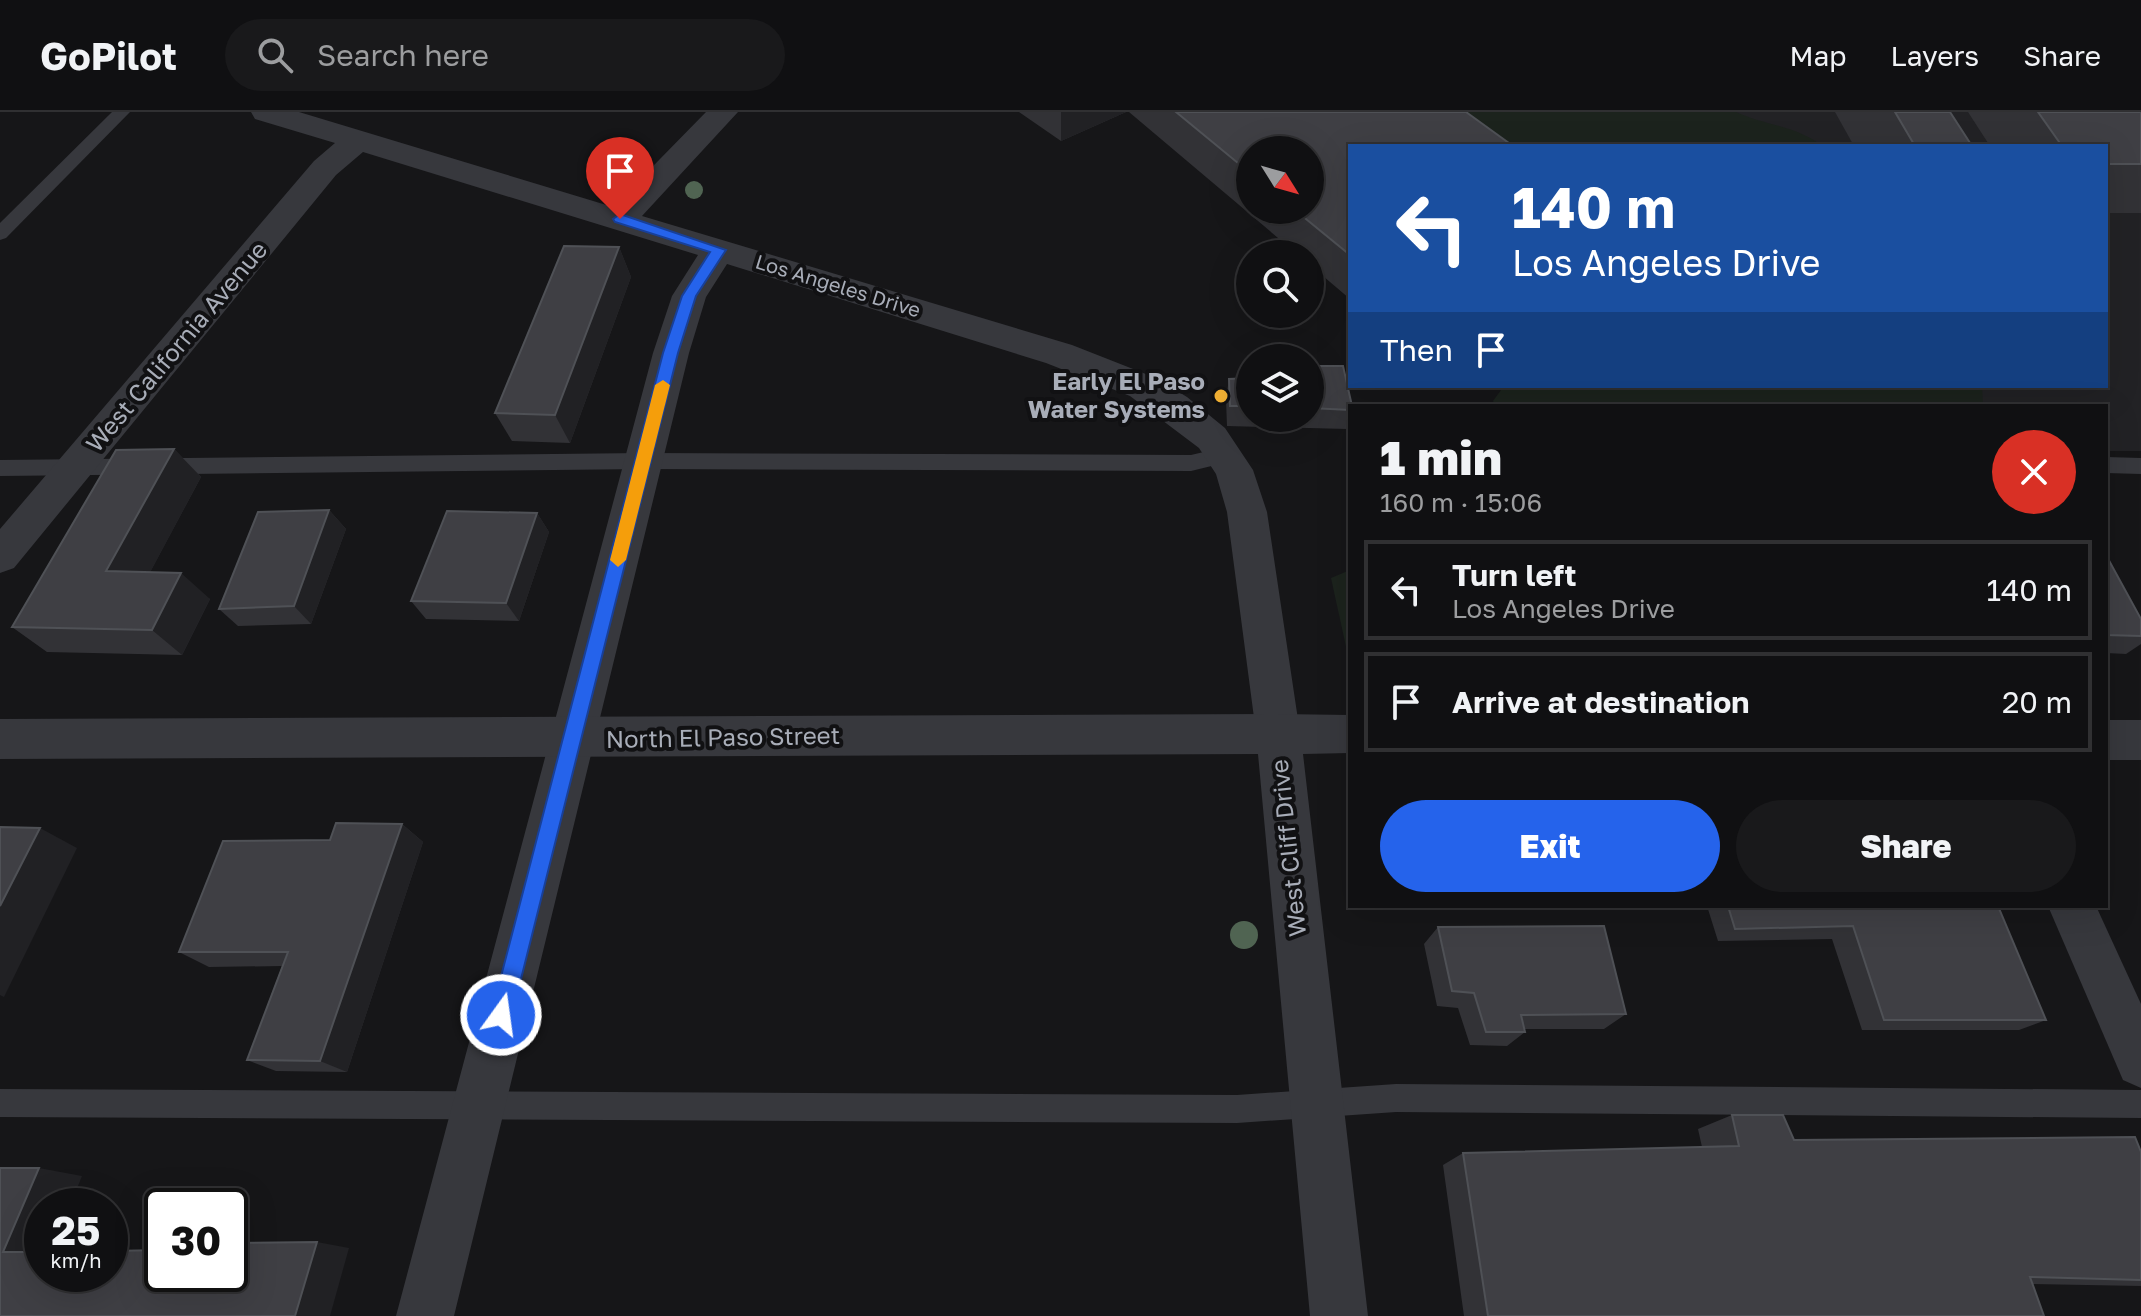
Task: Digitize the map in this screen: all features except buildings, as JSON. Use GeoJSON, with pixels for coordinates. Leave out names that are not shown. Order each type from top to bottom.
{"type":"FeatureCollection","features":[{"type":"Feature","properties":{"kind":"street","name":"Los Angeles Drive"},"geometry":{"type":"LineString","coordinates":[[266,112],[1059,354],[1143,387],[1174,407]]}},
{"type":"Feature","properties":{"kind":"street"},"geometry":{"type":"LineString","coordinates":[[620,219],[723,112]]}},
{"type":"Feature","properties":{"kind":"street","name":"West California Avenue"},"geometry":{"type":"LineString","coordinates":[[0,557],[325,168],[358,140]]}},
{"type":"Feature","properties":{"kind":"street"},"geometry":{"type":"LineString","coordinates":[[425,1316],[571,740],[689,296],[719,250]]}},
{"type":"Feature","properties":{"kind":"street","name":"West Cliff Drive"},"geometry":{"type":"LineString","coordinates":[[1174,407],[1197,422],[1225,455],[1242,491],[1247,512],[1278,733],[1339,1316]]}},
{"type":"Feature","properties":{"kind":"street","name":"North El Paso Street"},"geometry":{"type":"LineString","coordinates":[[0,739],[571,740],[1348,734]]}},
{"type":"Feature","properties":{"kind":"street"},"geometry":{"type":"LineString","coordinates":[[2108,740],[2141,740]]}},
{"type":"Feature","properties":{"kind":"street"},"geometry":{"type":"LineString","coordinates":[[2073,908],[2141,1062]]}},
{"type":"Feature","properties":{"kind":"lane"},"geometry":{"type":"LineString","coordinates":[[0,234],[122,112]]}},
{"type":"Feature","properties":{"kind":"lane"},"geometry":{"type":"LineString","coordinates":[[0,468],[644,461],[1191,463],[1225,455]]}},
{"type":"Feature","properties":{"kind":"lane"},"geometry":{"type":"LineString","coordinates":[[2108,465],[2141,466]]}},
{"type":"Feature","properties":{"kind":"lane"},"geometry":{"type":"LineString","coordinates":[[0,1103],[1237,1109],[1396,1098],[2141,1104]]}},
{"type":"Feature","properties":{"kind":"shaded area"},"geometry":{"type":"Polygon","coordinates":[[[1459,112],[1736,112],[1802,134],[1819,144],[1502,144],[1459,112]]]}},
{"type":"Feature","properties":{"kind":"shaded area"},"geometry":{"type":"Polygon","coordinates":[[[1665,112],[2141,112],[2141,451],[2108,451],[2108,404],[1791,404],[1785,388],[2108,388],[2108,144],[1679,144],[1665,112]]]}},
{"type":"Feature","properties":{"kind":"shaded area"},"geometry":{"type":"Polygon","coordinates":[[[1503,388],[1982,388],[1983,404],[1495,404],[1493,401],[1503,388]]]}},
{"type":"Feature","properties":{"kind":"shaded area"},"geometry":{"type":"Polygon","coordinates":[[[1348,571],[1348,656],[1331,578],[1348,571]]]}},
{"type":"Feature","properties":{"kind":"slow traffic"},"geometry":{"type":"LineString","coordinates":[[618,560],[663,385]]}},
{"type":"Feature","properties":{"kind":"place","name":"Early El Paso Water Systems"},"geometry":{"type":"Point","coordinates":[1221,396]}},
{"type":"Feature","properties":{"kind":"route"},"geometry":{"type":"LineString","coordinates":[[501,1015],[671,353],[689,296],[719,250],[620,219]]}}]}
